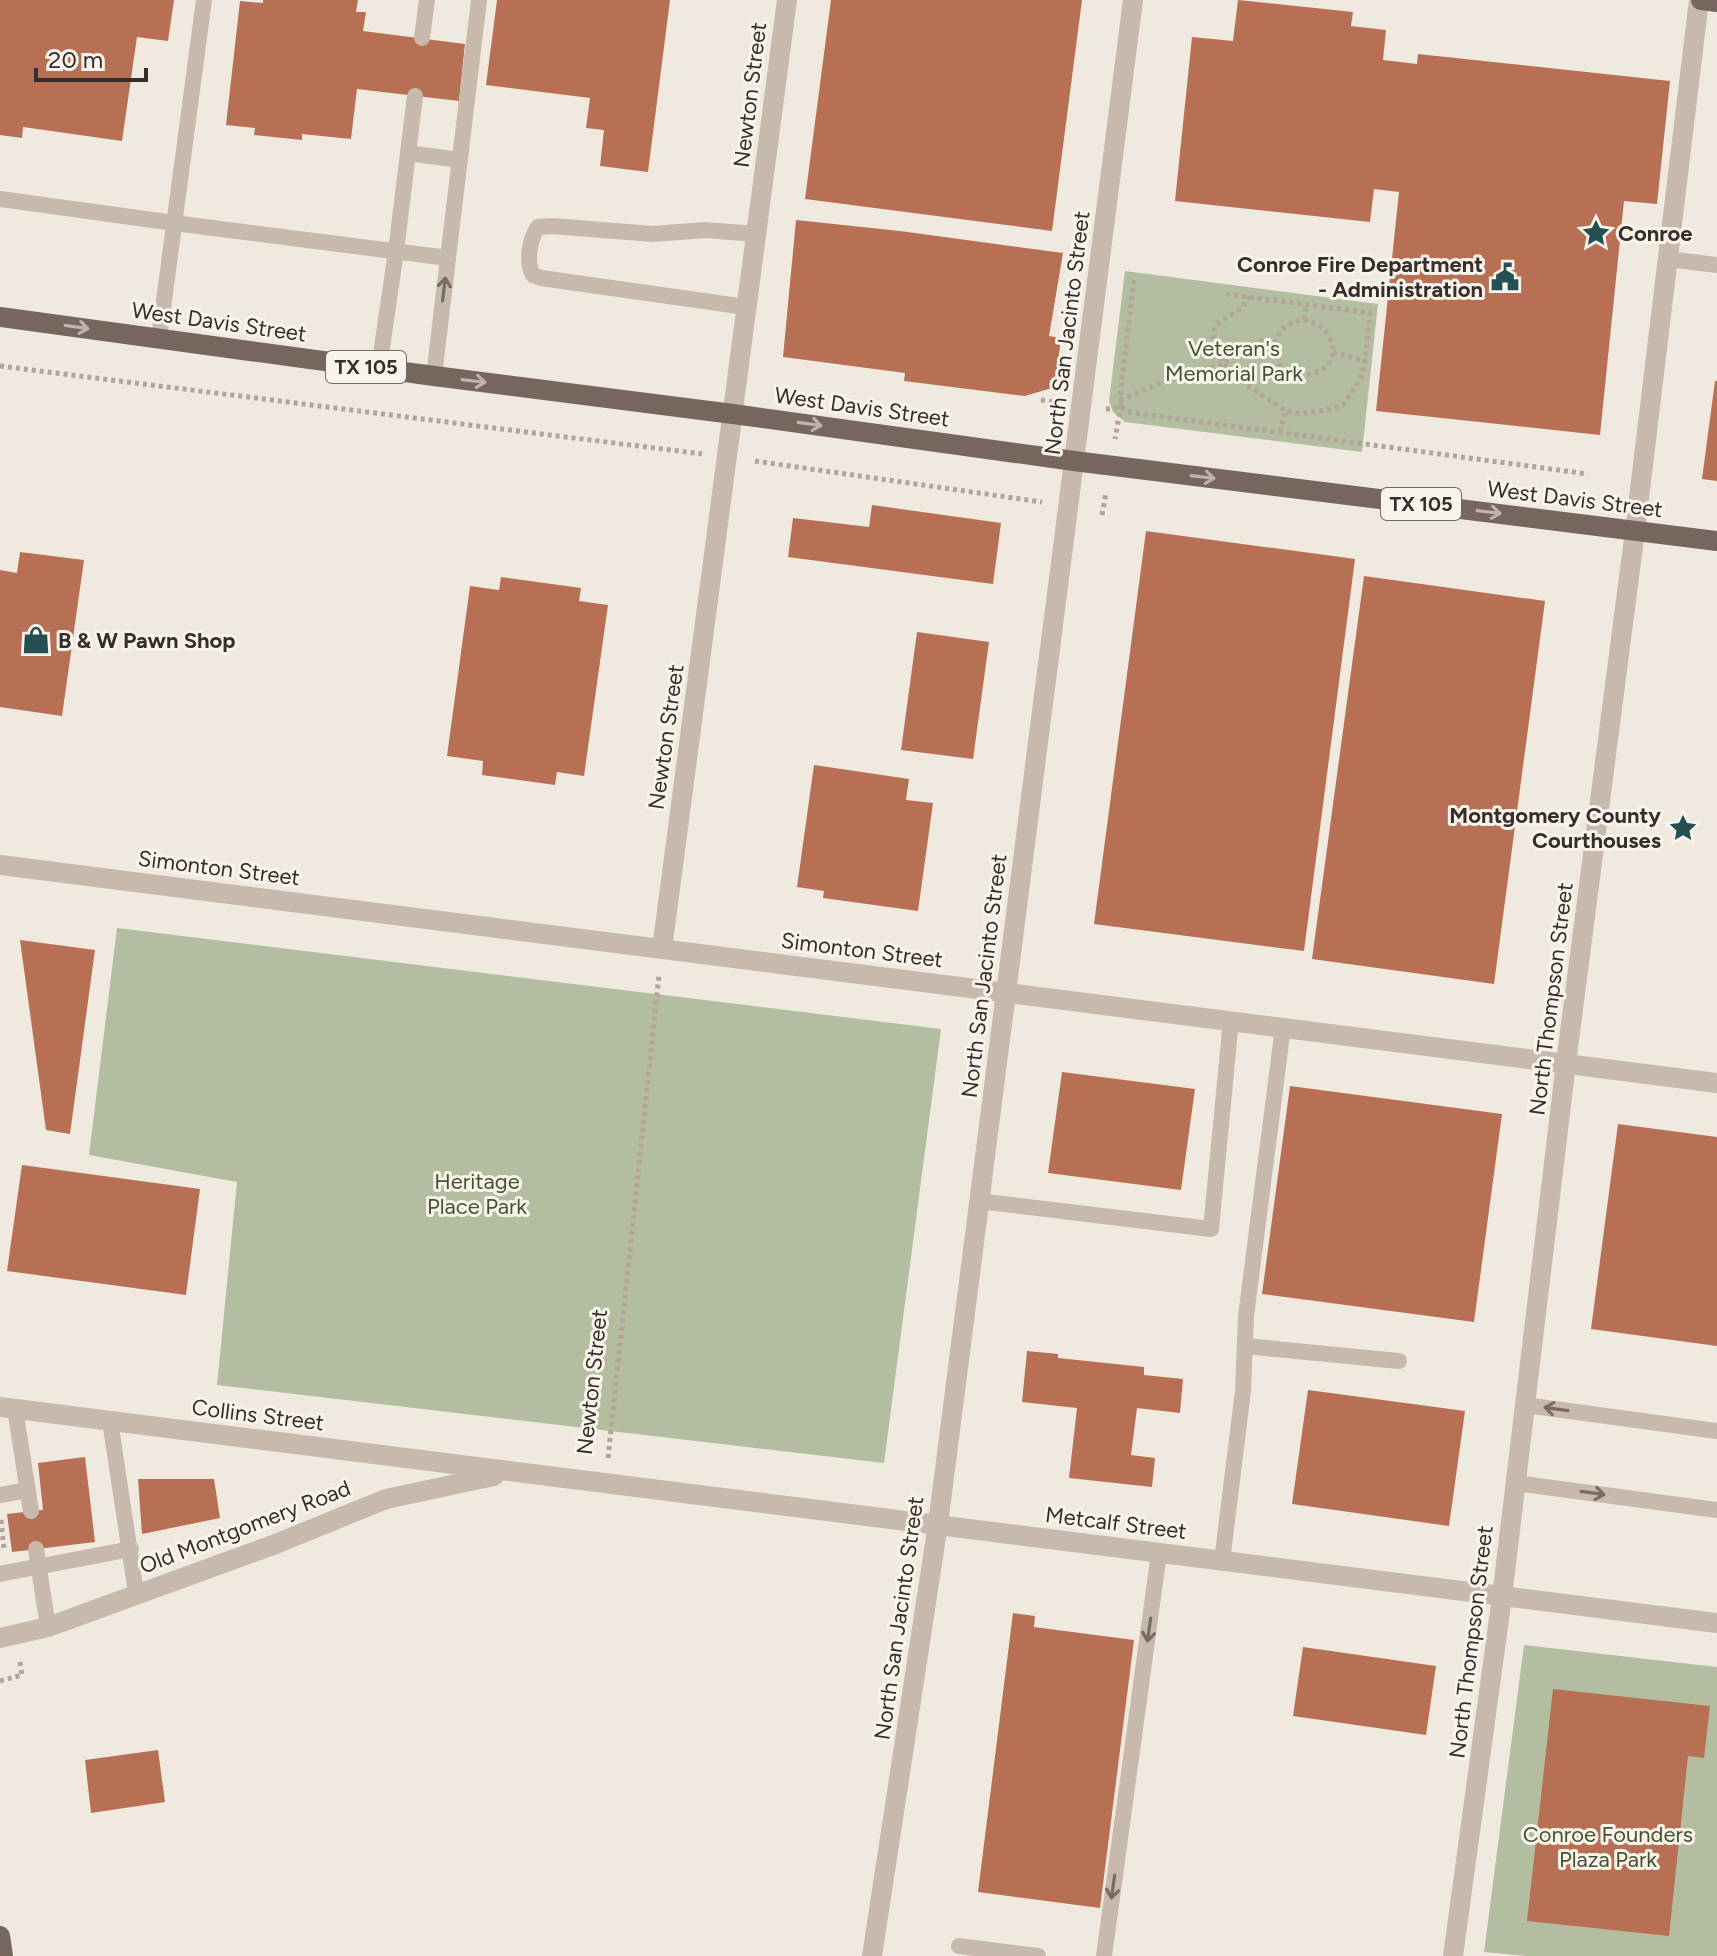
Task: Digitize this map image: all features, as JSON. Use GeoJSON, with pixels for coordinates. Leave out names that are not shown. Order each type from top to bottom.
{"type":"FeatureCollection","features":[{"type":"Feature","properties":{"kind":"main road"},"geometry":{"type":"LineString","coordinates":[[1700,0],[1717,2]]}},
{"type":"Feature","properties":{"kind":"main road","name":"West Davis Street"},"geometry":{"type":"LineString","coordinates":[[0,317],[1074,461],[1717,541]]}},
{"type":"Feature","properties":{"kind":"main road"},"geometry":{"type":"LineString","coordinates":[[0,1936],[3,1956]]}},
{"type":"Feature","properties":{"kind":"street","name":"Newton Street"},"geometry":{"type":"LineString","coordinates":[[662,949],[787,0]]}},
{"type":"Feature","properties":{"kind":"street","name":"North San Jacinto Street"},"geometry":{"type":"LineString","coordinates":[[872,1956],[938,1524],[1133,0]]}},
{"type":"Feature","properties":{"kind":"street","name":"North Thompson Street"},"geometry":{"type":"LineString","coordinates":[[1453,1956],[1502,1597],[1700,0]]}},
{"type":"Feature","properties":{"kind":"street","name":"Simonton Street"},"geometry":{"type":"LineString","coordinates":[[0,865],[1717,1083]]}},
{"type":"Feature","properties":{"kind":"street","name":"Collins Street"},"geometry":{"type":"LineString","coordinates":[[7,1408],[509,1472]]}},
{"type":"Feature","properties":{"kind":"street","name":"Metcalf Street"},"geometry":{"type":"LineString","coordinates":[[509,1472],[1717,1623]]}},
{"type":"Feature","properties":{"kind":"street","name":"Old Montgomery Road"},"geometry":{"type":"LineString","coordinates":[[0,1638],[48,1627],[273,1545],[386,1499],[509,1472]]}},
{"type":"Feature","properties":{"kind":"lane"},"geometry":{"type":"LineString","coordinates":[[159,338],[204,0]]}},
{"type":"Feature","properties":{"kind":"lane"},"geometry":{"type":"LineString","coordinates":[[422,38],[427,0]]}},
{"type":"Feature","properties":{"kind":"lane"},"geometry":{"type":"LineString","coordinates":[[434,376],[479,0]]}},
{"type":"Feature","properties":{"kind":"lane"},"geometry":{"type":"LineString","coordinates":[[379,368],[415,96]]}},
{"type":"Feature","properties":{"kind":"lane"},"geometry":{"type":"LineString","coordinates":[[408,153],[460,160]]}},
{"type":"Feature","properties":{"kind":"lane"},"geometry":{"type":"LineString","coordinates":[[0,199],[448,258]]}},
{"type":"Feature","properties":{"kind":"lane"},"geometry":{"type":"LineString","coordinates":[[746,307],[541,278],[533,275],[528,266],[532,235],[538,227],[552,226],[653,234],[705,230],[756,234]]}},
{"type":"Feature","properties":{"kind":"lane"},"geometry":{"type":"LineString","coordinates":[[1668,259],[1717,265]]}},
{"type":"Feature","properties":{"kind":"lane"},"geometry":{"type":"LineString","coordinates":[[979,1201],[1211,1229],[1231,1020]]}},
{"type":"Feature","properties":{"kind":"lane"},"geometry":{"type":"LineString","coordinates":[[1222,1561],[1243,1391],[1246,1316],[1283,1027]]}},
{"type":"Feature","properties":{"kind":"lane"},"geometry":{"type":"LineString","coordinates":[[1245,1346],[1399,1361]]}},
{"type":"Feature","properties":{"kind":"lane"},"geometry":{"type":"LineString","coordinates":[[1525,1405],[1717,1431]]}},
{"type":"Feature","properties":{"kind":"lane"},"geometry":{"type":"LineString","coordinates":[[7,1408],[31,1511]]}},
{"type":"Feature","properties":{"kind":"lane"},"geometry":{"type":"LineString","coordinates":[[110,1421],[136,1593]]}},
{"type":"Feature","properties":{"kind":"lane"},"geometry":{"type":"LineString","coordinates":[[1516,1483],[1717,1510]]}},
{"type":"Feature","properties":{"kind":"lane"},"geometry":{"type":"LineString","coordinates":[[0,1495],[28,1490]]}},
{"type":"Feature","properties":{"kind":"lane"},"geometry":{"type":"LineString","coordinates":[[36,1549],[48,1627]]}},
{"type":"Feature","properties":{"kind":"lane"},"geometry":{"type":"LineString","coordinates":[[3,1574],[131,1549]]}},
{"type":"Feature","properties":{"kind":"lane"},"geometry":{"type":"LineString","coordinates":[[1104,1956],[1159,1553]]}},
{"type":"Feature","properties":{"kind":"lane"},"geometry":{"type":"LineString","coordinates":[[959,1946],[1038,1956]]}},
{"type":"Feature","properties":{"kind":"path"},"geometry":{"type":"LineString","coordinates":[[1134,280],[1121,375],[1120,400],[1127,412],[1588,474]]}},
{"type":"Feature","properties":{"kind":"path"},"geometry":{"type":"LineString","coordinates":[[1226,294],[1248,296],[1370,313],[1361,378],[1343,405],[1301,414],[1286,411],[1228,372],[1213,344],[1214,330],[1222,319],[1243,307],[1248,296]]}},
{"type":"Feature","properties":{"kind":"path"},"geometry":{"type":"LineString","coordinates":[[1304,320],[1306,304]]}},
{"type":"Feature","properties":{"kind":"path"},"geometry":{"type":"LineString","coordinates":[[1304,320],[1322,327],[1332,343],[1333,352],[1328,365],[1317,373],[1303,375],[1288,372],[1279,364],[1276,342],[1279,331],[1288,324],[1304,320]]}},
{"type":"Feature","properties":{"kind":"path"},"geometry":{"type":"LineString","coordinates":[[1120,400],[1161,383],[1223,364],[1261,341],[1276,342]]}},
{"type":"Feature","properties":{"kind":"path"},"geometry":{"type":"LineString","coordinates":[[1333,352],[1365,361]]}},
{"type":"Feature","properties":{"kind":"path"},"geometry":{"type":"LineString","coordinates":[[0,366],[727,457],[1068,506]]}},
{"type":"Feature","properties":{"kind":"path"},"geometry":{"type":"LineString","coordinates":[[1280,432],[1286,411]]}},
{"type":"Feature","properties":{"kind":"path","name":"Newton Street"},"geometry":{"type":"LineString","coordinates":[[606,1483],[662,949]]}},
{"type":"Feature","properties":{"kind":"path"},"geometry":{"type":"LineString","coordinates":[[0,1507],[3,1574]]}},
{"type":"Feature","properties":{"kind":"green space","name":"Veteran's Memorial Park"},"geometry":{"type":"Polygon","coordinates":[[[1125,271],[1378,304],[1362,452],[1125,422],[1113,412],[1109,401],[1125,271]]]}},
{"type":"Feature","properties":{"kind":"green space","name":"Heritage Place Park"},"geometry":{"type":"Polygon","coordinates":[[[117,928],[941,1029],[884,1463],[217,1385],[237,1182],[89,1155],[117,928]]]}},
{"type":"Feature","properties":{"kind":"green space","name":"Conroe Founders Plaza Park"},"geometry":{"type":"Polygon","coordinates":[[[1524,1645],[1717,1667],[1717,1956],[1526,1956],[1484,1952],[1524,1645]]]}},
{"type":"Feature","properties":{"kind":"building"},"geometry":{"type":"Polygon","coordinates":[[[0,0],[174,0],[168,41],[137,37],[122,141],[23,127],[22,138],[0,135],[0,0]]]}},
{"type":"Feature","properties":{"kind":"building"},"geometry":{"type":"Polygon","coordinates":[[[263,0],[358,0],[356,12],[366,12],[363,31],[465,44],[459,101],[357,89],[351,139],[302,134],[302,140],[254,135],[255,128],[226,125],[240,1],[263,3],[263,0]]]}},
{"type":"Feature","properties":{"kind":"building"},"geometry":{"type":"Polygon","coordinates":[[[497,0],[670,0],[648,172],[600,166],[604,130],[586,128],[590,98],[486,85],[497,0]]]}},
{"type":"Feature","properties":{"kind":"building"},"geometry":{"type":"Polygon","coordinates":[[[831,0],[1082,0],[1052,231],[805,199],[831,0]]]}},
{"type":"Feature","properties":{"kind":"building"},"geometry":{"type":"Polygon","coordinates":[[[1238,0],[1353,12],[1351,26],[1386,30],[1383,60],[1417,64],[1418,54],[1670,81],[1657,204],[1624,201],[1600,435],[1376,411],[1399,192],[1374,189],[1370,222],[1175,201],[1192,37],[1233,41],[1238,0]]]}},
{"type":"Feature","properties":{"kind":"building"},"geometry":{"type":"Polygon","coordinates":[[[796,220],[1063,253],[1049,336],[1061,338],[1055,387],[1025,396],[904,381],[905,373],[783,357],[796,220]]]}},
{"type":"Feature","properties":{"kind":"building"},"geometry":{"type":"Polygon","coordinates":[[[1717,381],[1717,481],[1702,479],[1717,381]]]}},
{"type":"Feature","properties":{"kind":"building"},"geometry":{"type":"Polygon","coordinates":[[[872,505],[1001,523],[993,584],[788,557],[793,518],[869,527],[872,505]]]}},
{"type":"Feature","properties":{"kind":"building"},"geometry":{"type":"Polygon","coordinates":[[[1146,531],[1355,559],[1304,951],[1094,924],[1146,531]]]}},
{"type":"Feature","properties":{"kind":"building","name":"B & W Pawn Shop"},"geometry":{"type":"Polygon","coordinates":[[[20,552],[84,560],[62,716],[0,707],[0,570],[17,573],[20,552]]]}},
{"type":"Feature","properties":{"kind":"building"},"geometry":{"type":"Polygon","coordinates":[[[1364,576],[1545,601],[1494,984],[1312,959],[1364,576]]]}},
{"type":"Feature","properties":{"kind":"building"},"geometry":{"type":"Polygon","coordinates":[[[501,577],[581,588],[579,601],[608,605],[584,776],[557,772],[555,785],[482,775],[483,761],[447,756],[470,586],[499,590],[501,577]]]}},
{"type":"Feature","properties":{"kind":"building"},"geometry":{"type":"Polygon","coordinates":[[[917,632],[989,642],[973,759],[901,750],[917,632]]]}},
{"type":"Feature","properties":{"kind":"building"},"geometry":{"type":"Polygon","coordinates":[[[814,765],[909,779],[906,800],[933,803],[918,911],[823,898],[824,891],[797,887],[814,765]]]}},
{"type":"Feature","properties":{"kind":"building"},"geometry":{"type":"Polygon","coordinates":[[[20,940],[95,950],[70,1134],[46,1130],[20,940]]]}},
{"type":"Feature","properties":{"kind":"building"},"geometry":{"type":"Polygon","coordinates":[[[1062,1072],[1195,1089],[1181,1190],[1048,1173],[1062,1072]]]}},
{"type":"Feature","properties":{"kind":"building"},"geometry":{"type":"Polygon","coordinates":[[[1290,1086],[1502,1114],[1474,1322],[1262,1294],[1290,1086]]]}},
{"type":"Feature","properties":{"kind":"building"},"geometry":{"type":"Polygon","coordinates":[[[1618,1124],[1717,1137],[1717,1346],[1591,1329],[1618,1124]]]}},
{"type":"Feature","properties":{"kind":"building"},"geometry":{"type":"Polygon","coordinates":[[[22,1165],[200,1189],[186,1295],[7,1271],[22,1165]]]}},
{"type":"Feature","properties":{"kind":"building"},"geometry":{"type":"Polygon","coordinates":[[[1027,1351],[1058,1354],[1058,1358],[1144,1367],[1144,1375],[1183,1379],[1180,1413],[1137,1408],[1131,1455],[1155,1458],[1152,1487],[1069,1478],[1077,1408],[1022,1402],[1027,1351]]]}},
{"type":"Feature","properties":{"kind":"building"},"geometry":{"type":"Polygon","coordinates":[[[1308,1390],[1465,1411],[1449,1526],[1292,1504],[1308,1390]]]}},
{"type":"Feature","properties":{"kind":"building"},"geometry":{"type":"Polygon","coordinates":[[[85,1457],[95,1542],[12,1552],[7,1514],[43,1510],[38,1463],[85,1457]]]}},
{"type":"Feature","properties":{"kind":"building"},"geometry":{"type":"Polygon","coordinates":[[[138,1479],[214,1479],[220,1518],[142,1534],[138,1479]]]}},
{"type":"Feature","properties":{"kind":"building"},"geometry":{"type":"Polygon","coordinates":[[[1013,1613],[1035,1616],[1034,1627],[1134,1640],[1100,1908],[978,1892],[1013,1613]]]}},
{"type":"Feature","properties":{"kind":"building"},"geometry":{"type":"Polygon","coordinates":[[[1303,1647],[1436,1666],[1426,1735],[1293,1716],[1303,1647]]]}},
{"type":"Feature","properties":{"kind":"building"},"geometry":{"type":"Polygon","coordinates":[[[1553,1689],[1710,1706],[1704,1758],[1688,1756],[1669,1936],[1527,1921],[1553,1689]]]}},
{"type":"Feature","properties":{"kind":"building"},"geometry":{"type":"Polygon","coordinates":[[[158,1750],[165,1802],[91,1813],[85,1760],[158,1750]]]}},
{"type":"Feature","properties":{"kind":"place","name":"Conroe"},"geometry":{"type":"Point","coordinates":[1596,233]}},
{"type":"Feature","properties":{"kind":"place","name":"Conroe Fire Department - Administration"},"geometry":{"type":"Point","coordinates":[1505,277]}},
{"type":"Feature","properties":{"kind":"place","name":"B & W Pawn Shop"},"geometry":{"type":"Point","coordinates":[36,640]}},
{"type":"Feature","properties":{"kind":"place","name":"Montgomery County Courthouses"},"geometry":{"type":"Point","coordinates":[1683,828]}}]}
